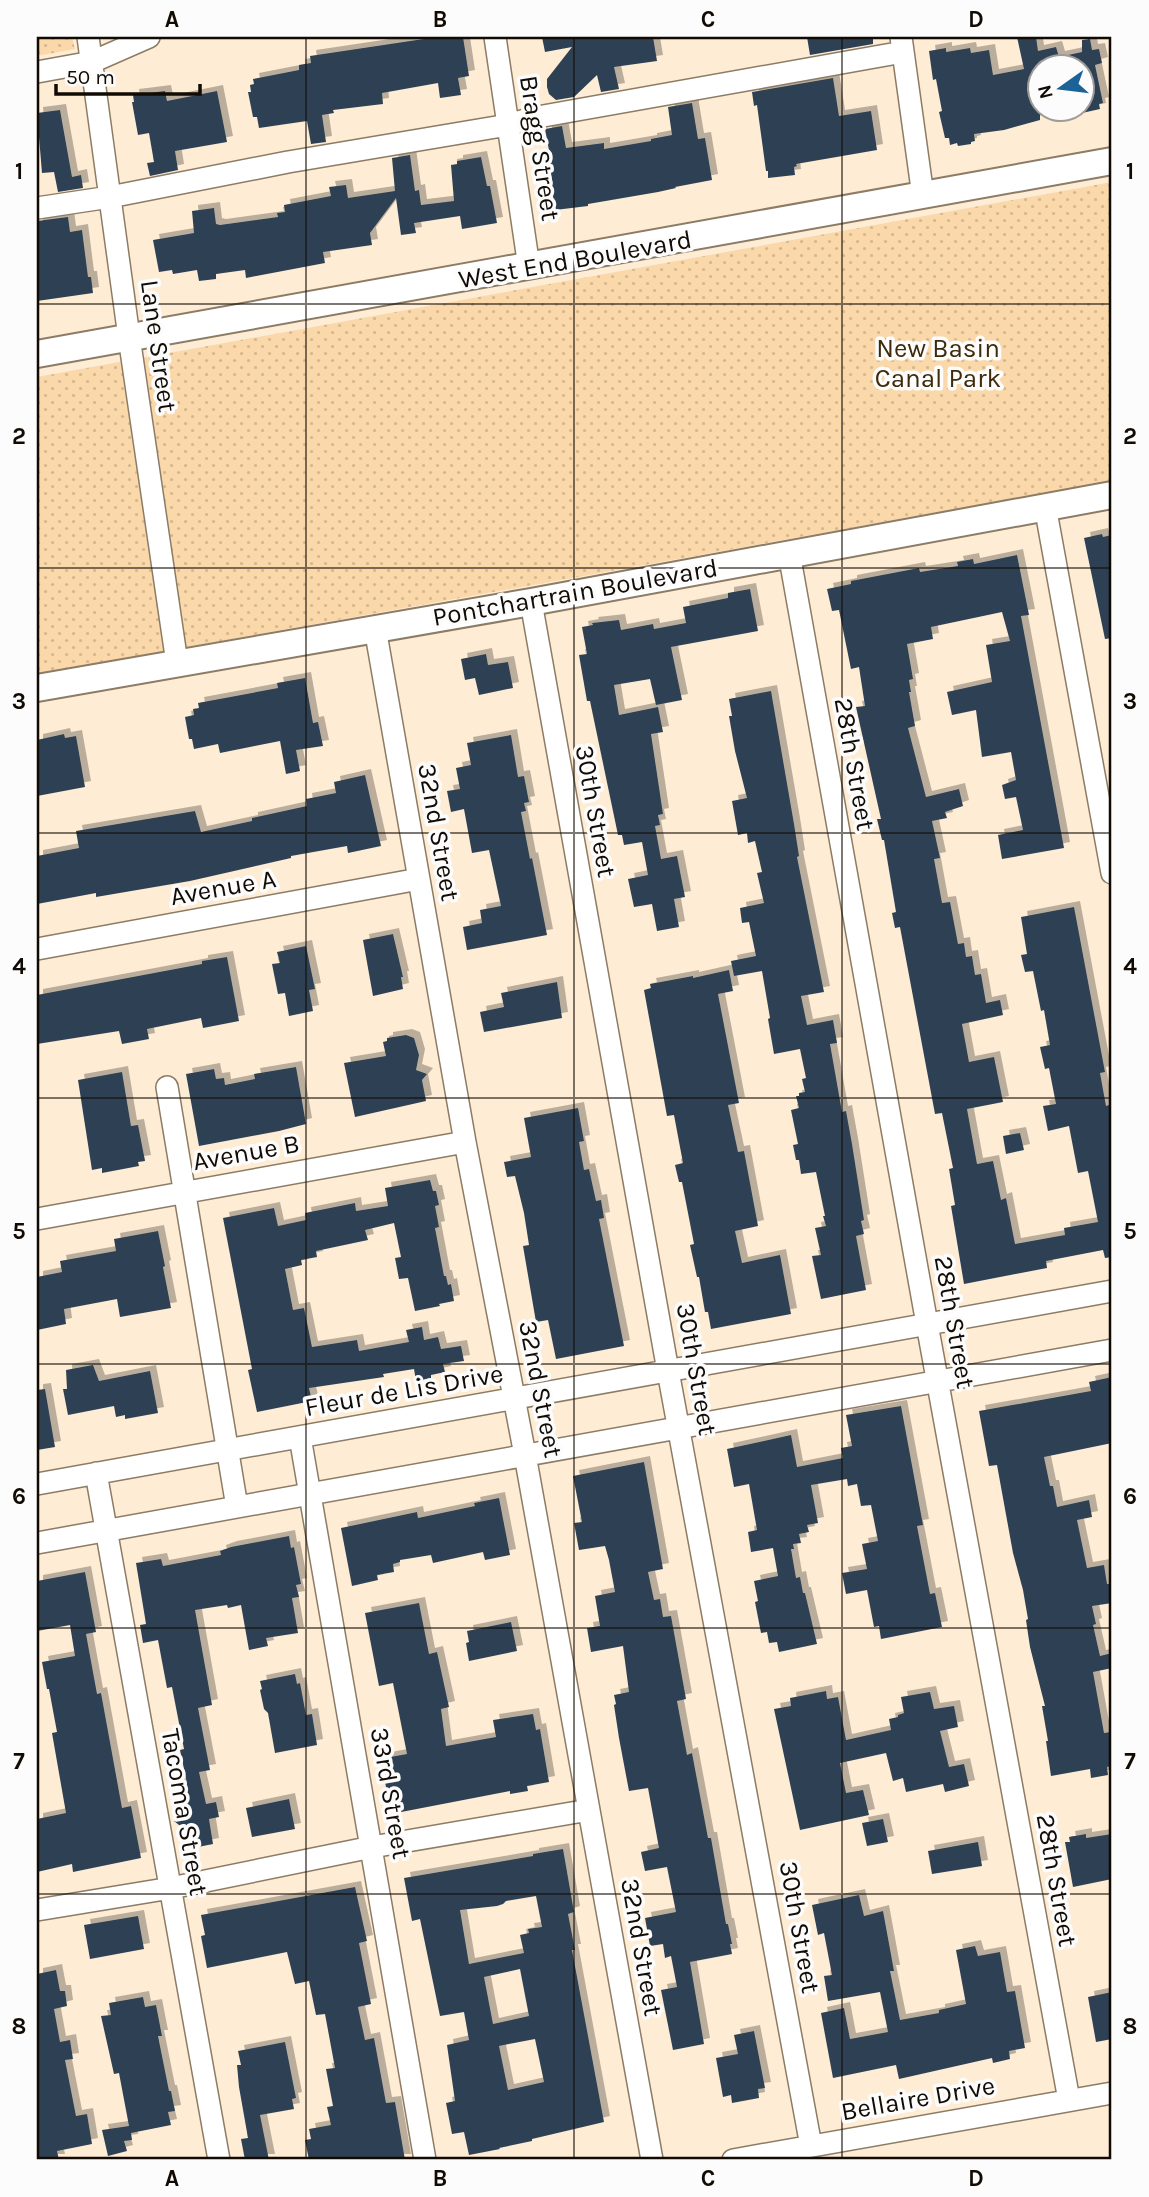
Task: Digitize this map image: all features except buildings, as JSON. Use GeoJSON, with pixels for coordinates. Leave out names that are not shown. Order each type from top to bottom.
{"type":"FeatureCollection","features":[{"type":"Feature","properties":{"kind":"main road","name":"West End Boulevard"},"geometry":{"type":"LineString","coordinates":[[37,354],[1112,161]]}},
{"type":"Feature","properties":{"kind":"main road","name":"Pontchartrain Boulevard"},"geometry":{"type":"LineString","coordinates":[[37,688],[531,602],[1112,495]]}},
{"type":"Feature","properties":{"kind":"street","name":"Lane Street"},"geometry":{"type":"LineString","coordinates":[[88,37],[177,663]]}},
{"type":"Feature","properties":{"kind":"street"},"geometry":{"type":"LineString","coordinates":[[37,72],[92,62],[149,37]]}},
{"type":"Feature","properties":{"kind":"street","name":"Bragg Street"},"geometry":{"type":"LineString","coordinates":[[495,37],[529,267]]}},
{"type":"Feature","properties":{"kind":"street"},"geometry":{"type":"LineString","coordinates":[[37,208],[508,125],[902,44],[923,196]]}},
{"type":"Feature","properties":{"kind":"street"},"geometry":{"type":"LineString","coordinates":[[1045,506],[1112,873]]}},
{"type":"Feature","properties":{"kind":"street","name":"28th Street"},"geometry":{"type":"LineString","coordinates":[[789,553],[1069,2100]]}},
{"type":"Feature","properties":{"kind":"street","name":"30th Street"},"geometry":{"type":"LineString","coordinates":[[531,602],[668,1371],[811,2146]]}},
{"type":"Feature","properties":{"kind":"street","name":"32nd Street"},"geometry":{"type":"LineString","coordinates":[[375,628],[465,1142],[652,2160]]}},
{"type":"Feature","properties":{"kind":"street","name":"Avenue A"},"geometry":{"type":"LineString","coordinates":[[37,949],[419,879]]}},
{"type":"Feature","properties":{"kind":"street"},"geometry":{"type":"LineString","coordinates":[[167,1087],[237,1507]]}},
{"type":"Feature","properties":{"kind":"street","name":"Avenue B"},"geometry":{"type":"LineString","coordinates":[[37,1219],[465,1142]]}},
{"type":"Feature","properties":{"kind":"street","name":"Fleur de Lis Drive"},"geometry":{"type":"LineString","coordinates":[[37,1484],[1112,1291]]}},
{"type":"Feature","properties":{"kind":"street"},"geometry":{"type":"LineString","coordinates":[[37,1543],[1112,1350]]}},
{"type":"Feature","properties":{"kind":"street","name":"33rd Street"},"geometry":{"type":"LineString","coordinates":[[300,1437],[425,2160]]}},
{"type":"Feature","properties":{"kind":"street","name":"Tacoma Street"},"geometry":{"type":"LineString","coordinates":[[96,1473],[219,2160]]}},
{"type":"Feature","properties":{"kind":"street"},"geometry":{"type":"LineString","coordinates":[[37,1910],[171,1888],[372,1847],[589,1810]]}},
{"type":"Feature","properties":{"kind":"street","name":"Bellaire Drive"},"geometry":{"type":"LineString","coordinates":[[733,2160],[1112,2093]]}},
{"type":"Feature","properties":{"kind":"green space"},"geometry":{"type":"Polygon","coordinates":[[[37,37],[72,37],[75,49],[37,56],[37,37]]]}},
{"type":"Feature","properties":{"kind":"green space","name":"New Basin Canal Park"},"geometry":{"type":"Polygon","coordinates":[[[1112,182],[1112,481],[37,674],[37,377],[1112,182]]]}}]}
